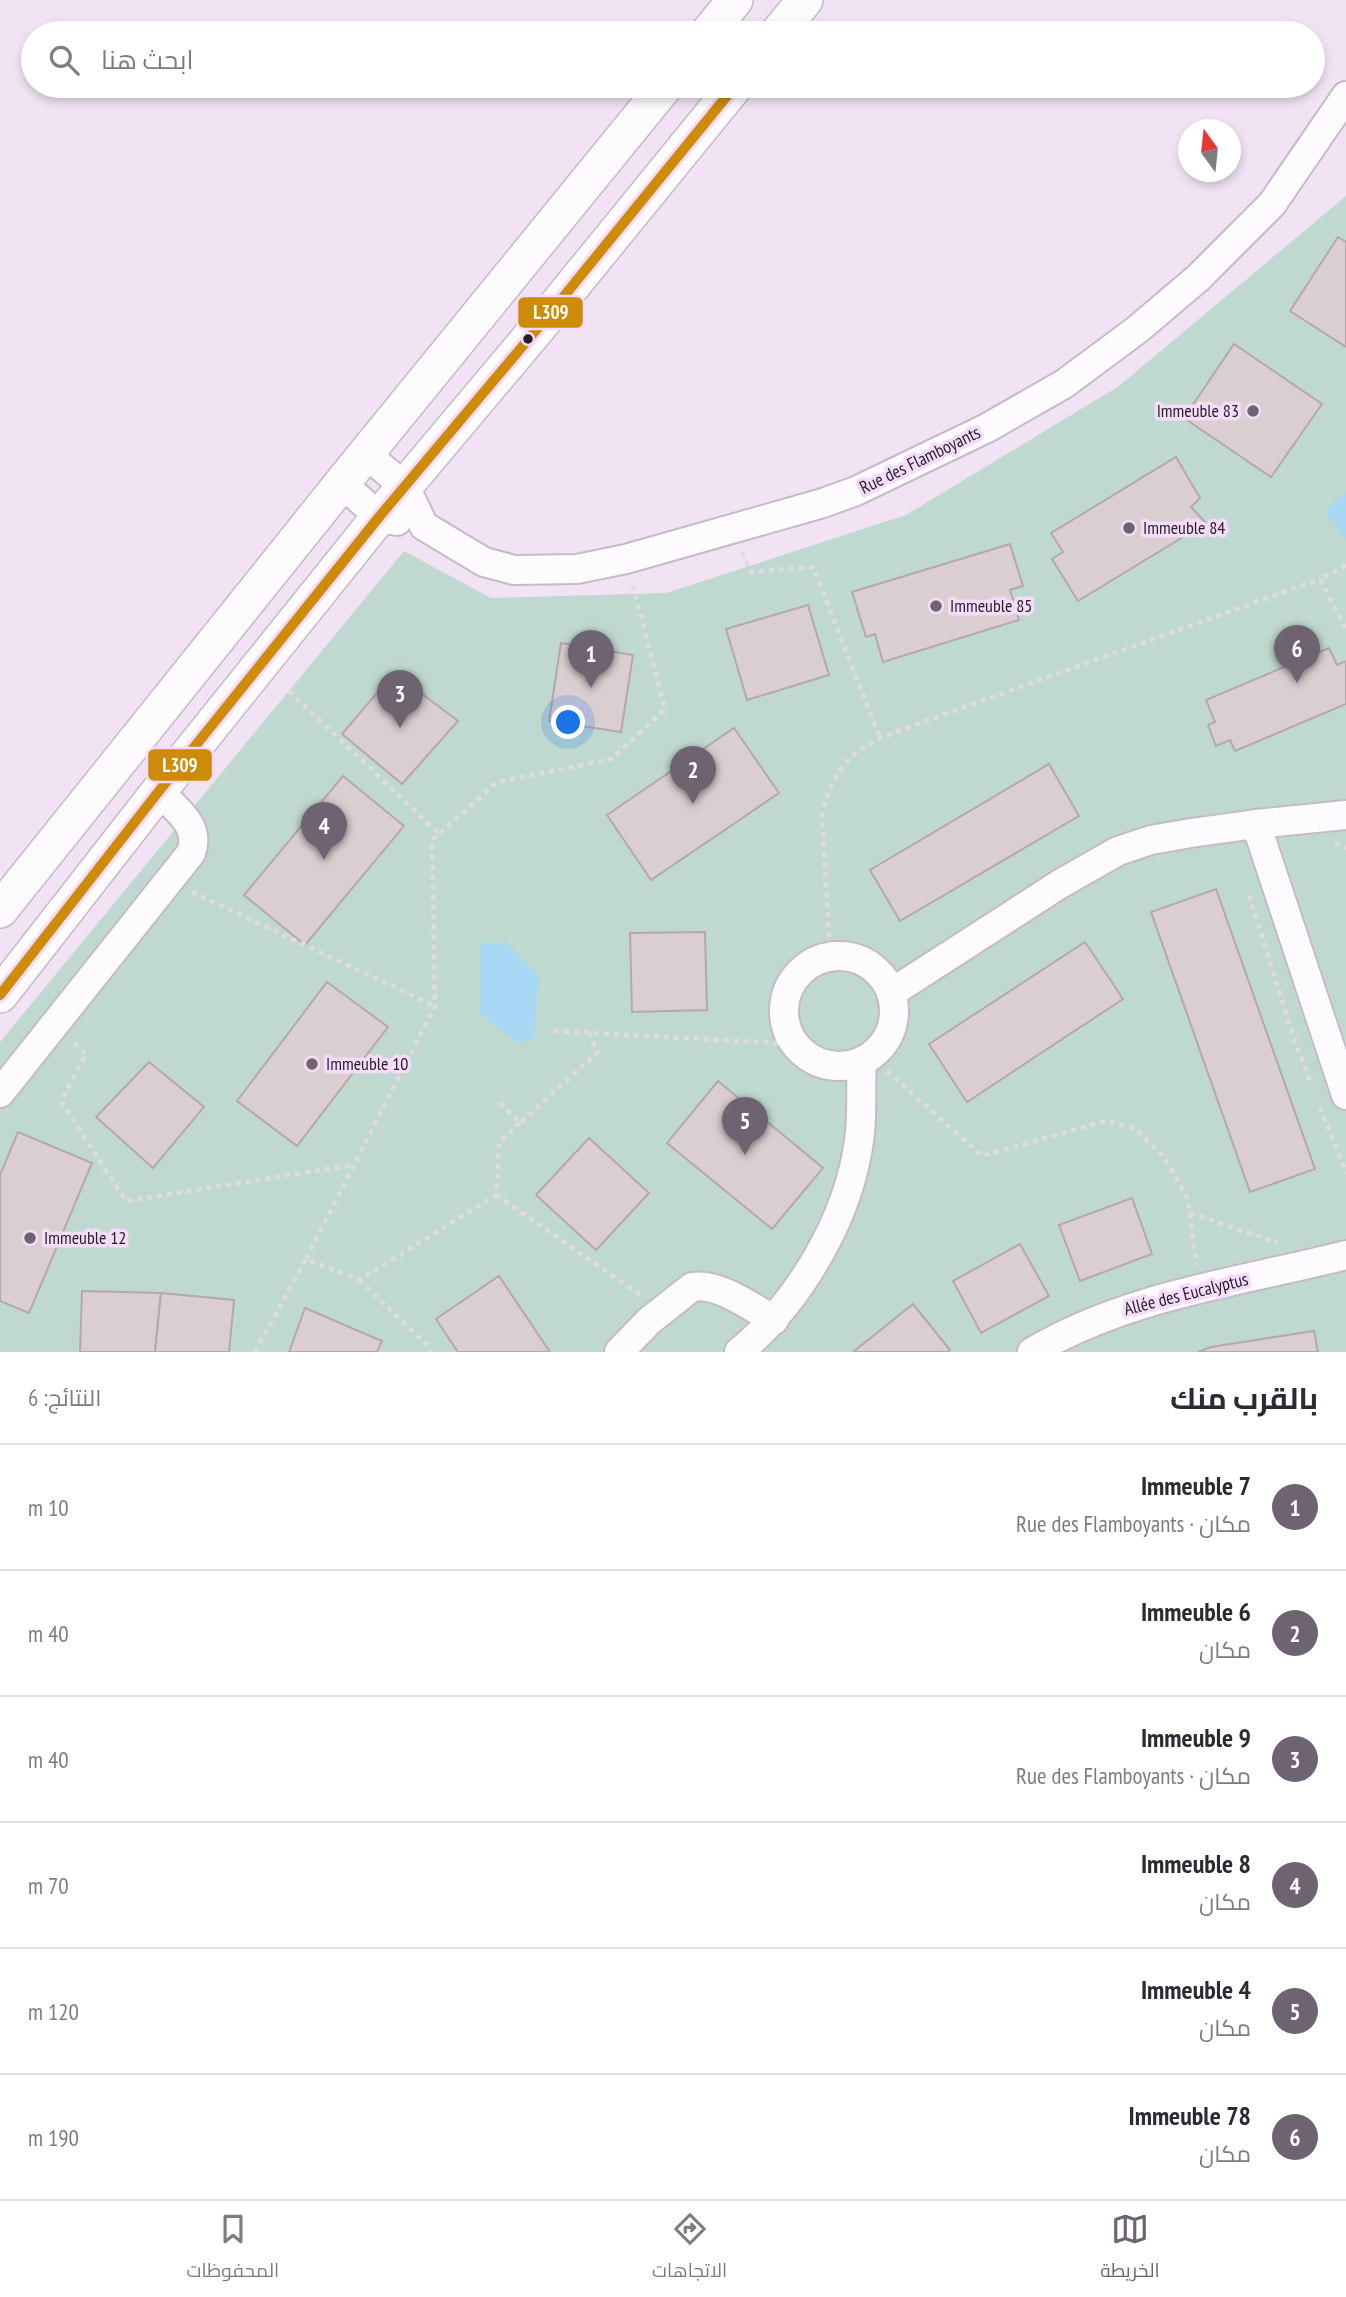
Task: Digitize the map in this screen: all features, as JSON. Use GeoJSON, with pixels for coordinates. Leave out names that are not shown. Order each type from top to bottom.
{"type":"FeatureCollection","features":[{"type":"Feature","properties":{"kind":"street"},"geometry":{"type":"LineString","coordinates":[[718,21],[735,0]]}},
{"type":"Feature","properties":{"kind":"street"},"geometry":{"type":"LineString","coordinates":[[788,21],[805,0]]}},
{"type":"Feature","properties":{"kind":"street","name":"Rue des Flamboyants"},"geometry":{"type":"LineString","coordinates":[[424,526],[484,562],[514,570],[577,569],[626,559],[734,529],[856,491],[986,428],[1064,384],[1138,329],[1198,278],[1272,204],[1346,96]]}},
{"type":"Feature","properties":{"kind":"street"},"geometry":{"type":"LineString","coordinates":[[0,911],[342,483],[655,98]]}},
{"type":"Feature","properties":{"kind":"street"},"geometry":{"type":"LineString","coordinates":[[0,995],[159,791],[379,517],[547,317],[725,98]]}},
{"type":"Feature","properties":{"kind":"street"},"geometry":{"type":"LineString","coordinates":[[366,454],[405,487],[424,526]]}},
{"type":"Feature","properties":{"kind":"street"},"geometry":{"type":"LineString","coordinates":[[342,483],[379,517],[424,526]]}},
{"type":"Feature","properties":{"kind":"street"},"geometry":{"type":"LineString","coordinates":[[0,1093],[191,853],[195,842],[191,826],[159,791]]}},
{"type":"Feature","properties":{"kind":"street"},"geometry":{"type":"LineString","coordinates":[[891,993],[1060,884],[1118,851],[1151,840],[1255,824],[1346,815]]}},
{"type":"Feature","properties":{"kind":"street"},"geometry":{"type":"LineString","coordinates":[[1255,824],[1346,1095]]}},
{"type":"Feature","properties":{"kind":"street"},"geometry":{"type":"LineString","coordinates":[[830,957],[848,957],[866,964],[880,975],[891,993],[892,1023],[885,1041],[866,1058],[844,1066],[825,1064],[808,1057],[795,1044],[784,1019],[788,991],[804,969],[830,957]]}},
{"type":"Feature","properties":{"kind":"street"},"geometry":{"type":"LineString","coordinates":[[739,1352],[774,1320],[810,1270],[835,1223],[859,1144],[866,1058]]}},
{"type":"Feature","properties":{"kind":"street","name":"Allée des Eucalyptus"},"geometry":{"type":"LineString","coordinates":[[1032,1352],[1108,1315],[1133,1306],[1346,1255]]}},
{"type":"Feature","properties":{"kind":"street"},"geometry":{"type":"LineString","coordinates":[[619,1352],[649,1321],[692,1287],[700,1285],[709,1286],[733,1297],[774,1320]]}},
{"type":"Feature","properties":{"kind":"path"},"geometry":{"type":"LineString","coordinates":[[734,529],[751,572],[813,567],[880,738]]}},
{"type":"Feature","properties":{"kind":"path"},"geometry":{"type":"LineString","coordinates":[[255,1352],[306,1259],[435,1006],[432,841],[496,782],[612,759],[664,709],[626,559]]}},
{"type":"Feature","properties":{"kind":"path"},"geometry":{"type":"LineString","coordinates":[[830,957],[822,814],[835,776],[847,760],[862,747],[880,738],[1320,579],[1346,565]]}},
{"type":"Feature","properties":{"kind":"path"},"geometry":{"type":"LineString","coordinates":[[1320,579],[1346,630]]}},
{"type":"Feature","properties":{"kind":"path"},"geometry":{"type":"LineString","coordinates":[[289,691],[439,834]]}},
{"type":"Feature","properties":{"kind":"path"},"geometry":{"type":"LineString","coordinates":[[169,881],[435,1006]]}},
{"type":"Feature","properties":{"kind":"path"},"geometry":{"type":"LineString","coordinates":[[1248,892],[1294,1039],[1312,1087]]}},
{"type":"Feature","properties":{"kind":"path"},"geometry":{"type":"LineString","coordinates":[[54,1025],[86,1054],[61,1101],[126,1201],[354,1165]]}},
{"type":"Feature","properties":{"kind":"path"},"geometry":{"type":"LineString","coordinates":[[554,1031],[795,1044]]}},
{"type":"Feature","properties":{"kind":"path"},"geometry":{"type":"LineString","coordinates":[[496,1195],[499,1142],[598,1052],[589,1033]]}},
{"type":"Feature","properties":{"kind":"path"},"geometry":{"type":"LineString","coordinates":[[866,1058],[982,1157],[1106,1121],[1135,1128],[1163,1156],[1188,1199],[1198,1290]]}},
{"type":"Feature","properties":{"kind":"path"},"geometry":{"type":"LineString","coordinates":[[1317,1098],[1346,1173]]}},
{"type":"Feature","properties":{"kind":"path"},"geometry":{"type":"LineString","coordinates":[[500,1103],[520,1123]]}},
{"type":"Feature","properties":{"kind":"path"},"geometry":{"type":"LineString","coordinates":[[359,1280],[496,1195]]}},
{"type":"Feature","properties":{"kind":"path"},"geometry":{"type":"LineString","coordinates":[[496,1195],[663,1310]]}},
{"type":"Feature","properties":{"kind":"path"},"geometry":{"type":"LineString","coordinates":[[1190,1213],[1292,1248],[1298,1266]]}},
{"type":"Feature","properties":{"kind":"path"},"geometry":{"type":"LineString","coordinates":[[306,1259],[359,1280],[426,1344],[431,1352]]}},
{"type":"Feature","properties":{"kind":"green space"},"geometry":{"type":"Polygon","coordinates":[[[1346,196],[1346,1352],[0,1352],[0,1042],[404,551],[491,598],[666,593],[906,515],[1119,386],[1346,196]]]}},
{"type":"Feature","properties":{"kind":"water"},"geometry":{"type":"Polygon","coordinates":[[[1346,493],[1346,539],[1324,511],[1346,493]]]}},
{"type":"Feature","properties":{"kind":"water"},"geometry":{"type":"Polygon","coordinates":[[[505,942],[539,977],[534,1038],[517,1043],[480,1013],[480,943],[505,942]]]}},
{"type":"Feature","properties":{"kind":"building"},"geometry":{"type":"Polygon","coordinates":[[[1338,237],[1346,242],[1346,347],[1290,311],[1338,237]]]}},
{"type":"Feature","properties":{"kind":"building","name":"Immeuble 83"},"geometry":{"type":"Polygon","coordinates":[[[1234,344],[1322,404],[1271,477],[1184,418],[1234,344]]]}},
{"type":"Feature","properties":{"kind":"building","name":"Immeuble 84"},"geometry":{"type":"Polygon","coordinates":[[[1176,457],[1200,498],[1191,507],[1206,523],[1078,601],[1052,559],[1063,552],[1051,533],[1176,457]]]}},
{"type":"Feature","properties":{"kind":"building","name":"Immeuble 85"},"geometry":{"type":"Polygon","coordinates":[[[1010,544],[1023,586],[1010,590],[1019,620],[883,662],[875,634],[866,637],[852,592],[1010,544]]]}},
{"type":"Feature","properties":{"kind":"building"},"geometry":{"type":"Polygon","coordinates":[[[808,605],[829,675],[747,700],[726,629],[808,605]]]}},
{"type":"Feature","properties":{"kind":"building"},"geometry":{"type":"Polygon","coordinates":[[[561,643],[633,655],[621,732],[549,721],[561,643]]]}},
{"type":"Feature","properties":{"kind":"building"},"geometry":{"type":"Polygon","coordinates":[[[1329,648],[1337,665],[1346,661],[1346,704],[1235,751],[1230,740],[1216,746],[1208,725],[1215,722],[1206,700],[1329,648]]]}},
{"type":"Feature","properties":{"kind":"building"},"geometry":{"type":"Polygon","coordinates":[[[394,673],[458,721],[402,784],[342,734],[394,673]]]}},
{"type":"Feature","properties":{"kind":"building"},"geometry":{"type":"Polygon","coordinates":[[[734,728],[779,793],[651,880],[607,815],[734,728]]]}},
{"type":"Feature","properties":{"kind":"building"},"geometry":{"type":"Polygon","coordinates":[[[1049,764],[1079,816],[900,921],[870,870],[1049,764]]]}},
{"type":"Feature","properties":{"kind":"building"},"geometry":{"type":"Polygon","coordinates":[[[343,776],[404,826],[305,945],[244,895],[343,776]]]}},
{"type":"Feature","properties":{"kind":"building"},"geometry":{"type":"Polygon","coordinates":[[[1216,889],[1315,1169],[1250,1192],[1151,912],[1216,889]]]}},
{"type":"Feature","properties":{"kind":"building"},"geometry":{"type":"Polygon","coordinates":[[[705,932],[707,1010],[632,1012],[630,933],[705,932]]]}},
{"type":"Feature","properties":{"kind":"building"},"geometry":{"type":"Polygon","coordinates":[[[1085,942],[1123,999],[967,1102],[929,1044],[1085,942]]]}},
{"type":"Feature","properties":{"kind":"building","name":"Immeuble 10"},"geometry":{"type":"Polygon","coordinates":[[[327,982],[388,1027],[297,1146],[237,1101],[327,982]]]}},
{"type":"Feature","properties":{"kind":"building"},"geometry":{"type":"Polygon","coordinates":[[[149,1062],[204,1107],[153,1168],[96,1117],[149,1062]]]}},
{"type":"Feature","properties":{"kind":"building"},"geometry":{"type":"Polygon","coordinates":[[[718,1081],[823,1168],[772,1229],[667,1143],[718,1081]]]}},
{"type":"Feature","properties":{"kind":"building","name":"Immeuble 12"},"geometry":{"type":"Polygon","coordinates":[[[18,1132],[92,1163],[29,1313],[0,1301],[0,1175],[18,1132]]]}},
{"type":"Feature","properties":{"kind":"building"},"geometry":{"type":"Polygon","coordinates":[[[589,1138],[649,1193],[596,1250],[536,1195],[589,1138]]]}},
{"type":"Feature","properties":{"kind":"building"},"geometry":{"type":"Polygon","coordinates":[[[1132,1198],[1152,1254],[1080,1281],[1059,1225],[1132,1198]]]}},
{"type":"Feature","properties":{"kind":"building"},"geometry":{"type":"Polygon","coordinates":[[[1020,1244],[1049,1296],[981,1333],[953,1281],[1020,1244]]]}},
{"type":"Feature","properties":{"kind":"building"},"geometry":{"type":"Polygon","coordinates":[[[499,1276],[550,1352],[458,1352],[436,1319],[499,1276]]]}},
{"type":"Feature","properties":{"kind":"building"},"geometry":{"type":"Polygon","coordinates":[[[82,1291],[161,1293],[155,1352],[80,1352],[82,1291]]]}},
{"type":"Feature","properties":{"kind":"building"},"geometry":{"type":"Polygon","coordinates":[[[161,1293],[234,1300],[229,1352],[155,1352],[161,1293]]]}},
{"type":"Feature","properties":{"kind":"building"},"geometry":{"type":"Polygon","coordinates":[[[913,1304],[950,1350],[948,1352],[853,1352],[913,1304]]]}},
{"type":"Feature","properties":{"kind":"building"},"geometry":{"type":"Polygon","coordinates":[[[305,1308],[382,1341],[377,1352],[289,1352],[305,1308]]]}},
{"type":"Feature","properties":{"kind":"building"},"geometry":{"type":"Polygon","coordinates":[[[1314,1331],[1318,1352],[1198,1352],[1211,1347],[1314,1331]]]}},
{"type":"Feature","properties":{"kind":"transit line","name":"L309"},"geometry":{"type":"LineString","coordinates":[[0,995],[159,791],[379,517],[547,317],[725,98]]}},
{"type":"Feature","properties":{"kind":"place","name":"Immeuble 83"},"geometry":{"type":"Point","coordinates":[1253,411]}},
{"type":"Feature","properties":{"kind":"place","name":"Immeuble 84"},"geometry":{"type":"Point","coordinates":[1129,528]}},
{"type":"Feature","properties":{"kind":"place","name":"Immeuble 85"},"geometry":{"type":"Point","coordinates":[936,606]}},
{"type":"Feature","properties":{"kind":"place","name":"Immeuble 78"},"geometry":{"type":"Point","coordinates":[1297,683]}},
{"type":"Feature","properties":{"kind":"place","name":"Immeuble 7"},"geometry":{"type":"Point","coordinates":[591,688]}},
{"type":"Feature","properties":{"kind":"place","name":"Immeuble 9"},"geometry":{"type":"Point","coordinates":[400,728]}},
{"type":"Feature","properties":{"kind":"place","name":"Immeuble 6"},"geometry":{"type":"Point","coordinates":[693,804]}},
{"type":"Feature","properties":{"kind":"place","name":"Immeuble 8"},"geometry":{"type":"Point","coordinates":[324,860]}},
{"type":"Feature","properties":{"kind":"place","name":"Immeuble 10"},"geometry":{"type":"Point","coordinates":[312,1064]}},
{"type":"Feature","properties":{"kind":"place","name":"Immeuble 4"},"geometry":{"type":"Point","coordinates":[745,1155]}},
{"type":"Feature","properties":{"kind":"place","name":"Immeuble 12"},"geometry":{"type":"Point","coordinates":[30,1238]}}]}
